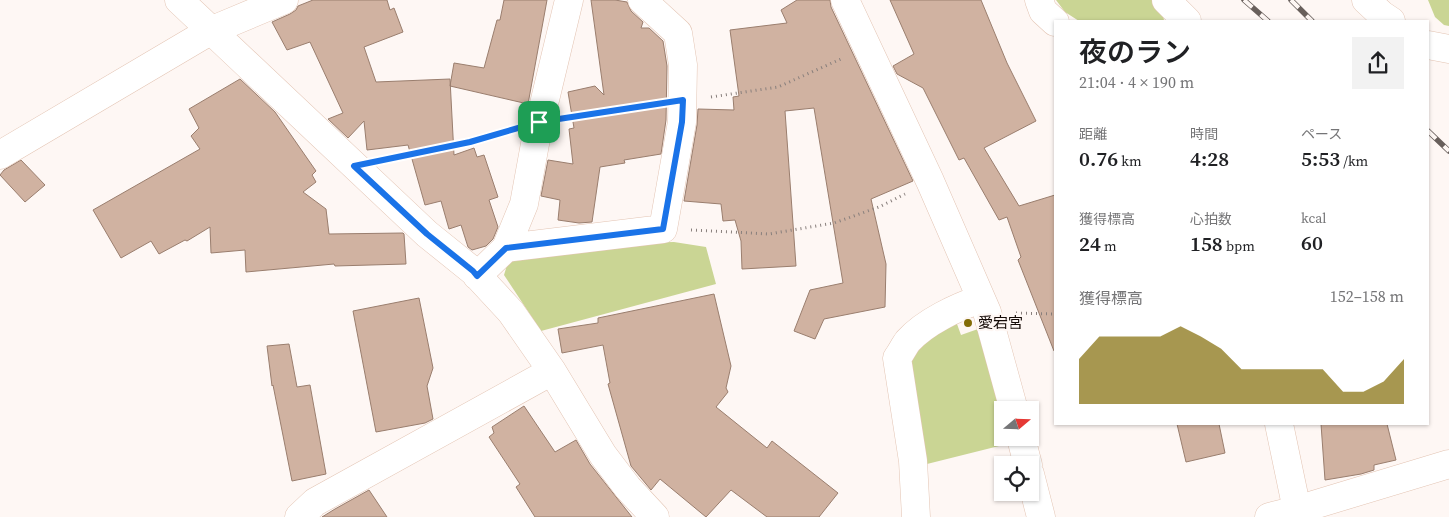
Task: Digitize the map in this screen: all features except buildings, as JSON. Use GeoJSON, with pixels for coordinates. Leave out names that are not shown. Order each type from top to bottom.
{"type":"FeatureCollection","features":[{"type":"Feature","properties":{"kind":"street"},"geometry":{"type":"LineString","coordinates":[[179,0],[427,234],[473,271],[512,312],[552,371],[603,455],[628,488],[655,517]]}},
{"type":"Feature","properties":{"kind":"street"},"geometry":{"type":"LineString","coordinates":[[0,155],[210,31],[284,0]]}},
{"type":"Feature","properties":{"kind":"street"},"geometry":{"type":"LineString","coordinates":[[477,276],[506,248],[524,204],[539,122],[569,0]]}},
{"type":"Feature","properties":{"kind":"street"},"geometry":{"type":"LineString","coordinates":[[506,248],[663,229],[682,122],[683,65],[678,33],[642,0]]}},
{"type":"Feature","properties":{"kind":"street"},"geometry":{"type":"LineString","coordinates":[[845,0],[930,181],[984,306],[1011,401]]}},
{"type":"Feature","properties":{"kind":"street"},"geometry":{"type":"LineString","coordinates":[[1040,0],[1043,10],[1054,21]]}},
{"type":"Feature","properties":{"kind":"street"},"geometry":{"type":"LineString","coordinates":[[1165,0],[1173,20]]}},
{"type":"Feature","properties":{"kind":"street"},"geometry":{"type":"LineString","coordinates":[[1165,0],[1186,20]]}},
{"type":"Feature","properties":{"kind":"street"},"geometry":{"type":"LineString","coordinates":[[1429,45],[1449,49]]}},
{"type":"Feature","properties":{"kind":"street"},"geometry":{"type":"LineString","coordinates":[[916,517],[913,461],[897,358],[907,342],[924,327],[963,305],[984,306]]}},
{"type":"Feature","properties":{"kind":"street"},"geometry":{"type":"LineString","coordinates":[[298,517],[314,502],[552,371]]}},
{"type":"Feature","properties":{"kind":"street"},"geometry":{"type":"LineString","coordinates":[[1279,425],[1297,510]]}},
{"type":"Feature","properties":{"kind":"street"},"geometry":{"type":"LineString","coordinates":[[1269,517],[1449,464]]}},
{"type":"Feature","properties":{"kind":"street"},"geometry":{"type":"LineString","coordinates":[[1036,501],[1040,517]]}},
{"type":"Feature","properties":{"kind":"path"},"geometry":{"type":"LineString","coordinates":[[354,166],[470,142],[539,122],[778,87],[867,48]]}},
{"type":"Feature","properties":{"kind":"path"},"geometry":{"type":"LineString","coordinates":[[663,229],[769,234],[834,223],[879,208],[930,181]]}},
{"type":"Feature","properties":{"kind":"path"},"geometry":{"type":"LineString","coordinates":[[984,306],[1054,314]]}},
{"type":"Feature","properties":{"kind":"green space"},"geometry":{"type":"Polygon","coordinates":[[[1056,0],[1153,0],[1163,13],[1164,20],[1077,20],[1065,12],[1056,0]]]}},
{"type":"Feature","properties":{"kind":"green space"},"geometry":{"type":"Polygon","coordinates":[[[1428,0],[1449,0],[1449,26],[1444,25],[1435,17],[1428,0]]]}},
{"type":"Feature","properties":{"kind":"green space"},"geometry":{"type":"Polygon","coordinates":[[[674,242],[706,247],[716,284],[541,331],[504,275],[508,262],[633,243],[674,242]]]}},
{"type":"Feature","properties":{"kind":"green space"},"geometry":{"type":"Polygon","coordinates":[[[953,313],[961,335],[978,329],[998,401],[994,401],[994,446],[999,446],[923,465],[906,373],[914,344],[953,313]]]}},
{"type":"Feature","properties":{"kind":"railway"},"geometry":{"type":"LineString","coordinates":[[1244,0],[1267,20]]}},
{"type":"Feature","properties":{"kind":"railway"},"geometry":{"type":"LineString","coordinates":[[1291,0],[1311,20]]}},
{"type":"Feature","properties":{"kind":"railway"},"geometry":{"type":"LineString","coordinates":[[1429,132],[1449,151]]}},
{"type":"Feature","properties":{"kind":"place","name":"愛宕宮"},"geometry":{"type":"Point","coordinates":[968,323]}},
{"type":"Feature","properties":{"kind":"route"},"geometry":{"type":"LineString","coordinates":[[683,100],[682,122],[663,229],[506,248],[477,276],[427,234],[354,166],[470,142],[539,122],[683,100]]}}]}
